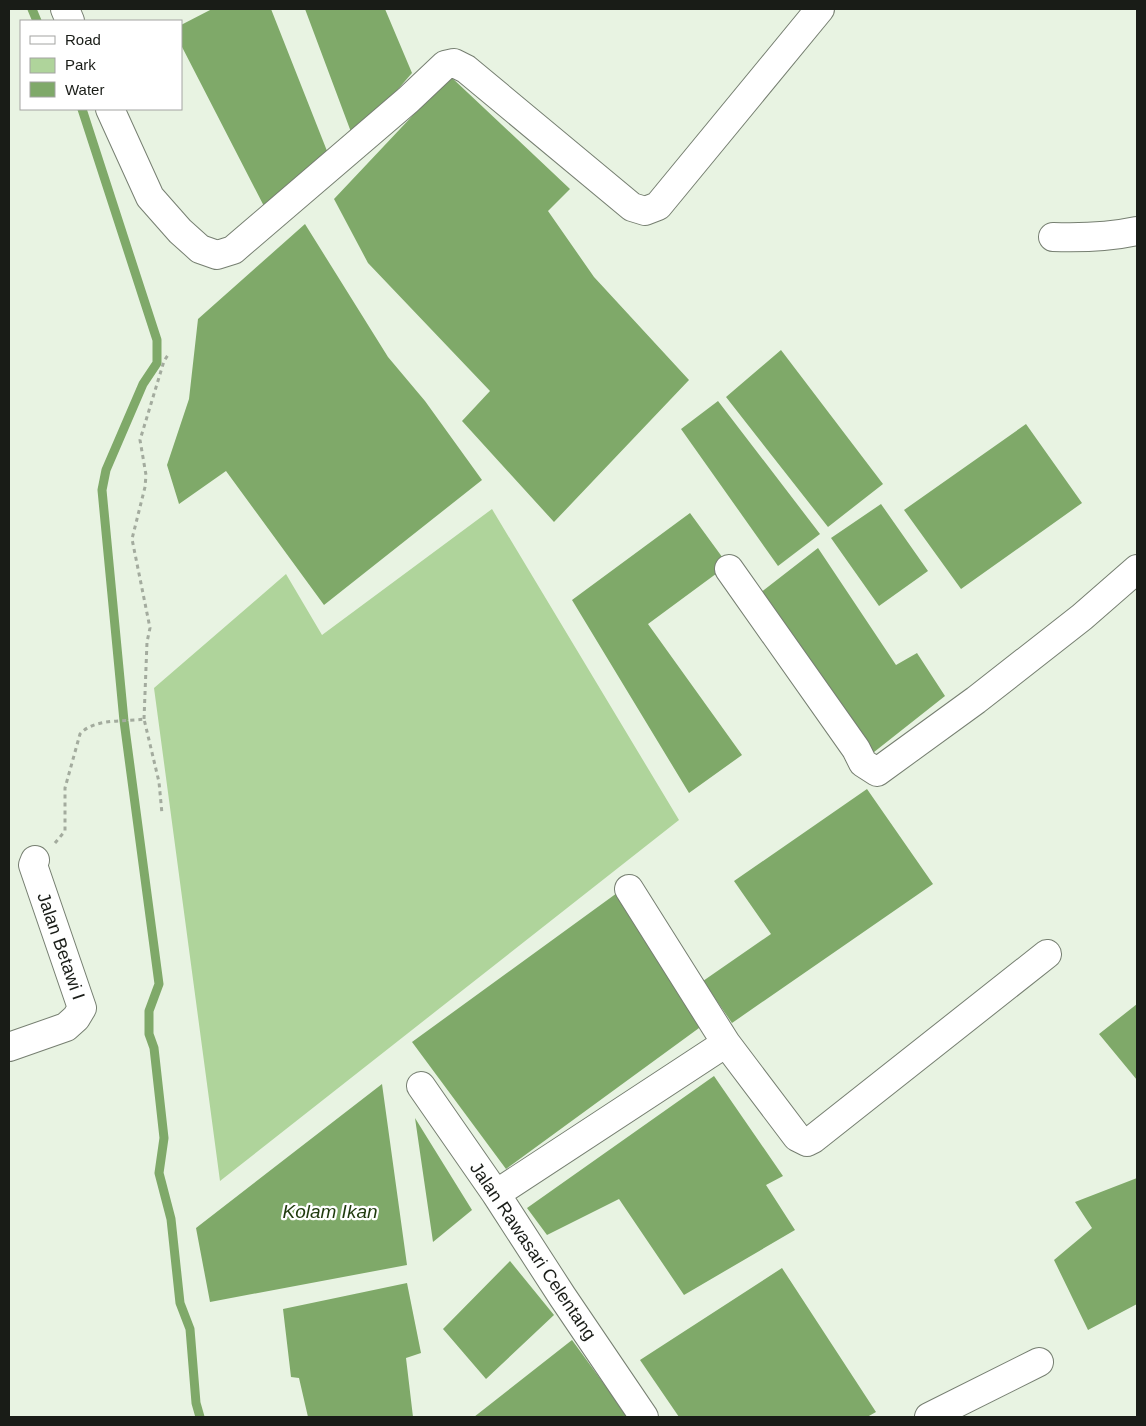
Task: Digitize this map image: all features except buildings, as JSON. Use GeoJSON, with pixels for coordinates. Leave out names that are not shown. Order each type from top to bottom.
{"type":"FeatureCollection","features":[{"type":"Feature","properties":{"kind":"street"},"geometry":{"type":"LineString","coordinates":[[110,110],[150,197],[180,232],[200,249],[217,255],[233,250],[408,100],[445,65],[454,63],[466,69],[632,207],[645,211],[658,206],[820,9]]}},
{"type":"Feature","properties":{"kind":"street"},"geometry":{"type":"LineString","coordinates":[[1053,237],[1085,238],[1114,236],[1137,231]]}},
{"type":"Feature","properties":{"kind":"street"},"geometry":{"type":"LineString","coordinates":[[730,569],[856,749],[863,763],[877,772],[976,700],[1082,617],[1137,569]]}},
{"type":"Feature","properties":{"kind":"street","name":"Jalan Betawi I"},"geometry":{"type":"LineString","coordinates":[[9,1047],[66,1026],[76,1018],[82,1008],[33,864],[35,860]]}},
{"type":"Feature","properties":{"kind":"street"},"geometry":{"type":"LineString","coordinates":[[629,889],[726,1043],[797,1137],[807,1142],[813,1140],[1047,954]]}},
{"type":"Feature","properties":{"kind":"street"},"geometry":{"type":"LineString","coordinates":[[496,1194],[726,1043]]}},
{"type":"Feature","properties":{"kind":"street","name":"Jalan Rawasari Celentang"},"geometry":{"type":"LineString","coordinates":[[421,1086],[496,1194],[644,1417]]}},
{"type":"Feature","properties":{"kind":"street"},"geometry":{"type":"LineString","coordinates":[[929,1417],[971,1408],[1040,1362]]}},
{"type":"Feature","properties":{"kind":"path"},"geometry":{"type":"LineString","coordinates":[[162,814],[159,782],[144,719],[147,642],[150,628],[132,539],[145,488],[146,475],[140,440],[164,361],[168,355]]}},
{"type":"Feature","properties":{"kind":"path"},"geometry":{"type":"LineString","coordinates":[[35,860],[58,841],[65,831],[65,788],[80,734],[85,729],[95,725],[144,719]]}},
{"type":"Feature","properties":{"kind":"green space"},"geometry":{"type":"Polygon","coordinates":[[[492,509],[679,820],[220,1181],[154,688],[286,574],[322,635],[492,509]]]}},
{"type":"Feature","properties":{"kind":"water"},"geometry":{"type":"Polygon","coordinates":[[[212,9],[271,9],[329,156],[267,212],[182,47],[182,24],[212,9]]]}},
{"type":"Feature","properties":{"kind":"water"},"geometry":{"type":"Polygon","coordinates":[[[305,9],[385,9],[412,73],[354,140],[305,9]]]}},
{"type":"Feature","properties":{"kind":"water"},"geometry":{"type":"Polygon","coordinates":[[[450,76],[570,189],[548,211],[594,277],[689,380],[554,522],[462,421],[490,391],[368,263],[334,199],[450,76]]]}},
{"type":"Feature","properties":{"kind":"water"},"geometry":{"type":"Polygon","coordinates":[[[305,224],[388,357],[425,401],[482,480],[324,605],[226,471],[179,504],[167,465],[189,399],[198,319],[305,224]]]}},
{"type":"Feature","properties":{"kind":"water"},"geometry":{"type":"Polygon","coordinates":[[[781,350],[883,484],[828,527],[726,397],[781,350]]]}},
{"type":"Feature","properties":{"kind":"water"},"geometry":{"type":"Polygon","coordinates":[[[718,401],[820,534],[778,566],[681,429],[718,401]]]}},
{"type":"Feature","properties":{"kind":"water"},"geometry":{"type":"Polygon","coordinates":[[[1026,424],[1082,503],[961,589],[904,510],[1026,424]]]}},
{"type":"Feature","properties":{"kind":"water"},"geometry":{"type":"Polygon","coordinates":[[[881,504],[928,571],[879,606],[831,538],[881,504]]]}},
{"type":"Feature","properties":{"kind":"water"},"geometry":{"type":"Polygon","coordinates":[[[690,513],[728,565],[648,624],[742,755],[689,793],[572,600],[690,513]]]}},
{"type":"Feature","properties":{"kind":"water"},"geometry":{"type":"Polygon","coordinates":[[[818,548],[896,665],[917,653],[945,696],[869,756],[755,597],[818,548]]]}},
{"type":"Feature","properties":{"kind":"water"},"geometry":{"type":"Polygon","coordinates":[[[867,789],[933,884],[732,1023],[703,981],[771,934],[734,881],[867,789]]]}},
{"type":"Feature","properties":{"kind":"water"},"geometry":{"type":"Polygon","coordinates":[[[617,893],[710,1020],[506,1169],[412,1042],[617,893]]]}},
{"type":"Feature","properties":{"kind":"water"},"geometry":{"type":"Polygon","coordinates":[[[1137,1004],[1137,1080],[1099,1034],[1137,1004]]]}},
{"type":"Feature","properties":{"kind":"water"},"geometry":{"type":"Polygon","coordinates":[[[714,1076],[783,1176],[766,1185],[795,1230],[684,1295],[619,1199],[547,1235],[527,1208],[714,1076]]]}},
{"type":"Feature","properties":{"kind":"water","name":"Kolam Ikan"},"geometry":{"type":"Polygon","coordinates":[[[382,1084],[407,1265],[210,1302],[196,1228],[382,1084]]]}},
{"type":"Feature","properties":{"kind":"water"},"geometry":{"type":"Polygon","coordinates":[[[415,1118],[472,1210],[433,1242],[415,1118]]]}},
{"type":"Feature","properties":{"kind":"water"},"geometry":{"type":"Polygon","coordinates":[[[1137,1178],[1137,1304],[1088,1330],[1054,1260],[1092,1228],[1075,1202],[1137,1178]]]}},
{"type":"Feature","properties":{"kind":"water"},"geometry":{"type":"Polygon","coordinates":[[[510,1261],[554,1315],[486,1379],[443,1329],[510,1261]]]}},
{"type":"Feature","properties":{"kind":"water"},"geometry":{"type":"Polygon","coordinates":[[[782,1268],[876,1412],[867,1417],[679,1417],[640,1360],[782,1268]]]}},
{"type":"Feature","properties":{"kind":"water"},"geometry":{"type":"Polygon","coordinates":[[[407,1283],[421,1353],[406,1358],[413,1417],[308,1417],[299,1378],[291,1377],[283,1309],[407,1283]]]}},
{"type":"Feature","properties":{"kind":"water"},"geometry":{"type":"Polygon","coordinates":[[[572,1340],[628,1417],[474,1417],[572,1340]]]}},
{"type":"Feature","properties":{"kind":"waterway"},"geometry":{"type":"LineString","coordinates":[[32,9],[37,20]]}},
{"type":"Feature","properties":{"kind":"waterway"},"geometry":{"type":"LineString","coordinates":[[82,110],[157,340],[157,363],[143,384],[106,470],[102,490],[124,721],[159,984],[149,1011],[149,1034],[154,1048],[164,1138],[159,1173],[171,1219],[180,1303],[190,1329],[196,1403],[200,1417]]}}]}
